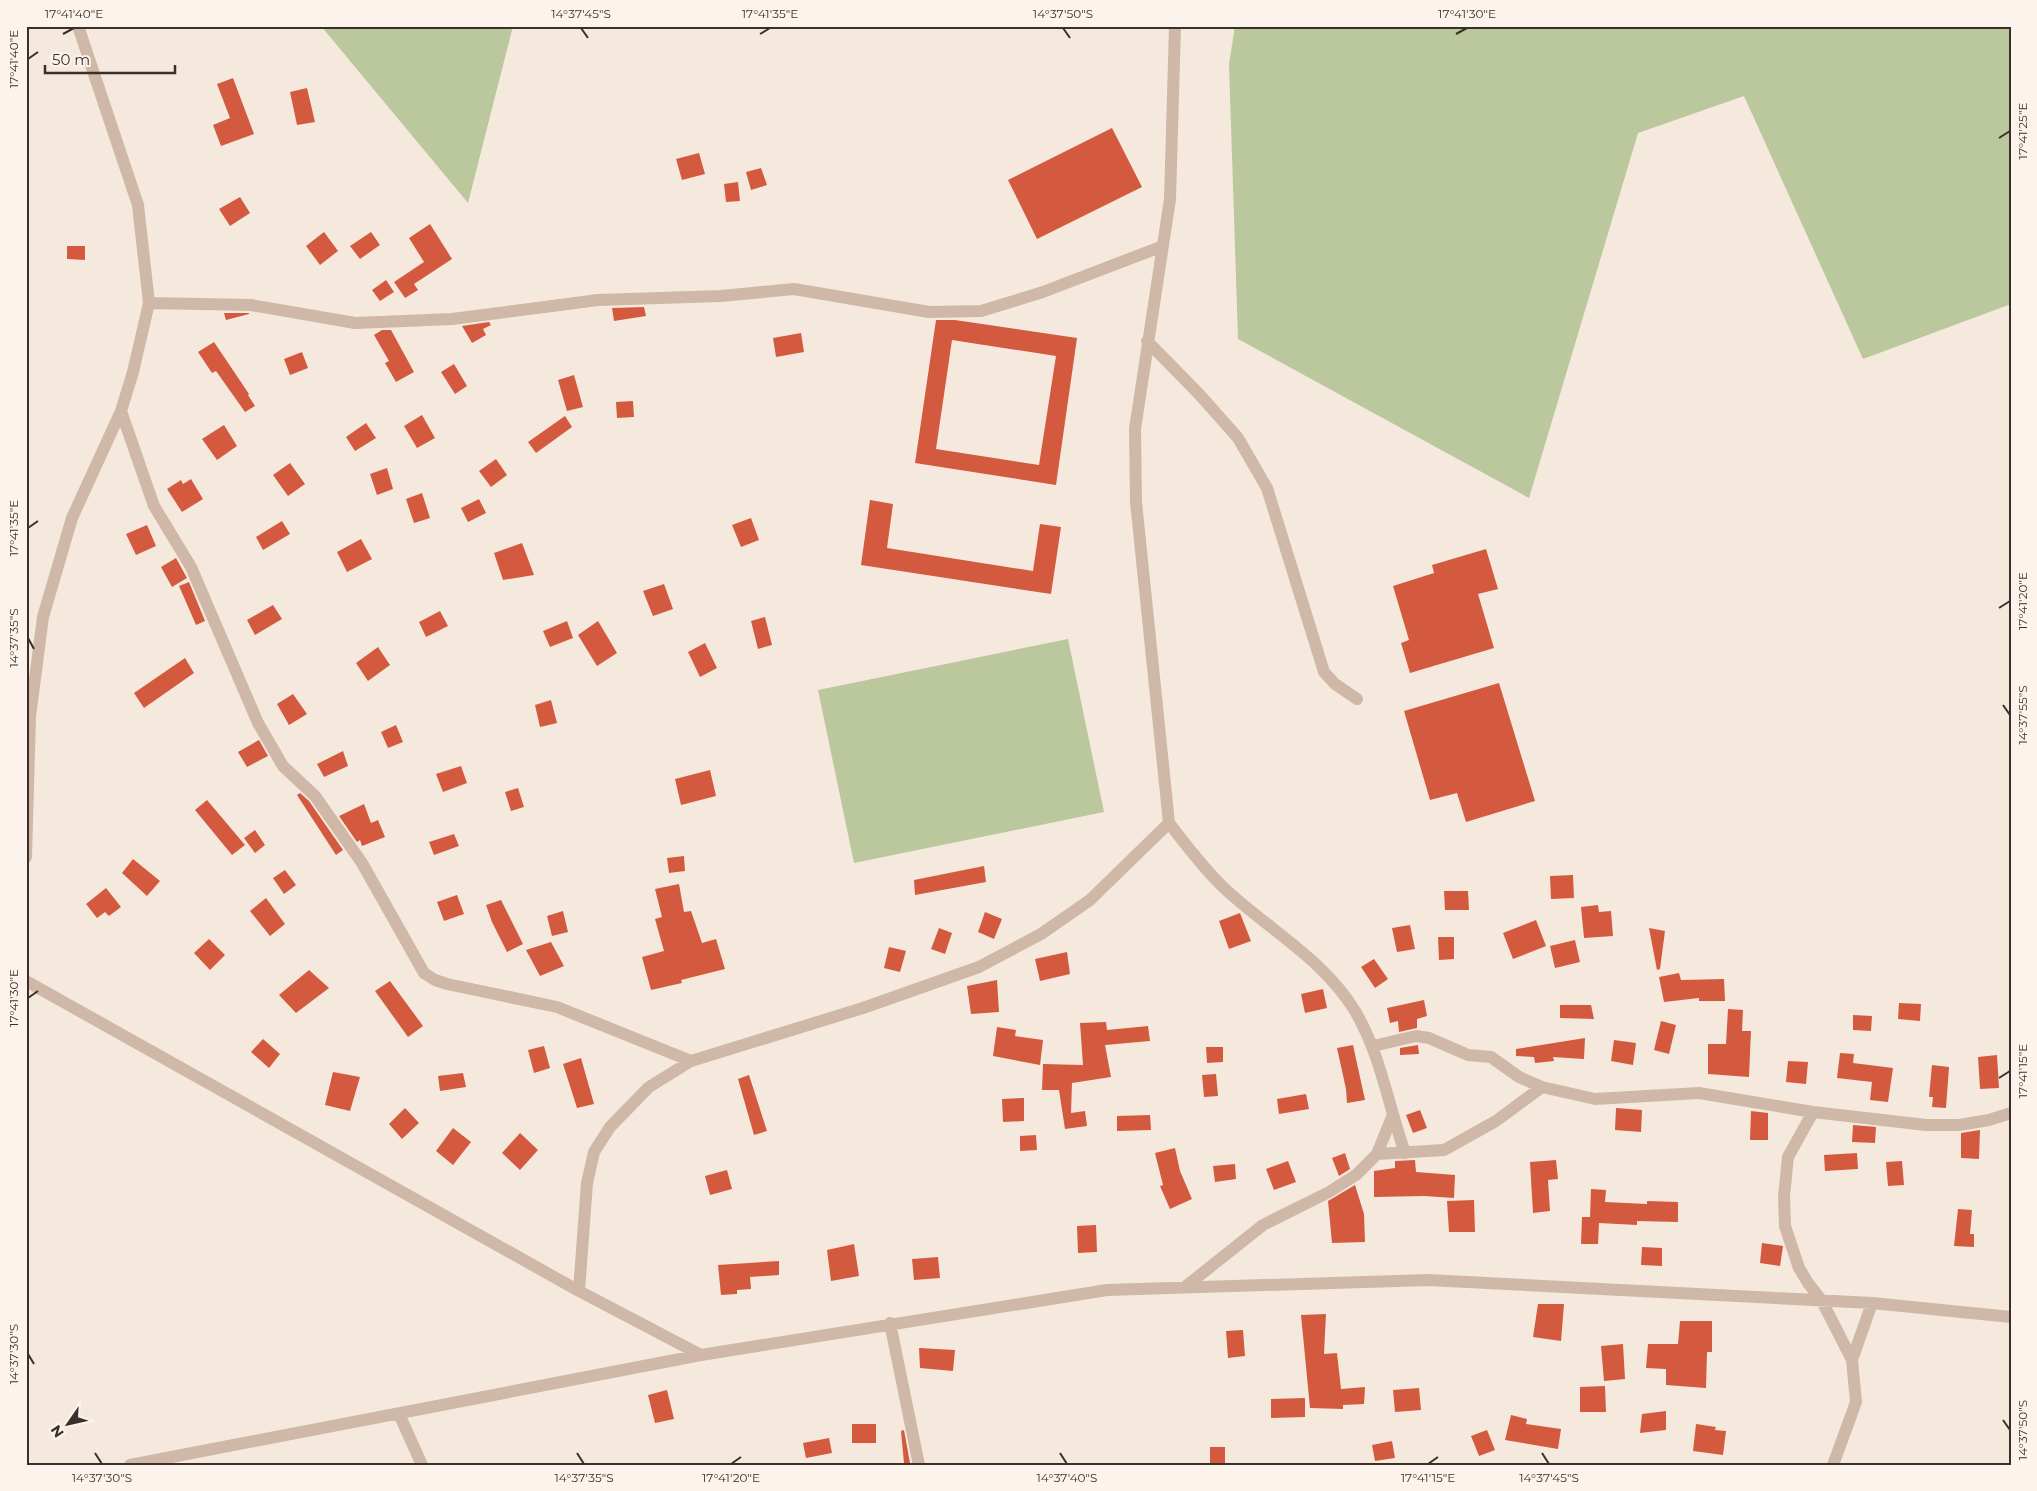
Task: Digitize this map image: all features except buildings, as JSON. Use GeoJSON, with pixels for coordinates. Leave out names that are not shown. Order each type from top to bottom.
{"type":"FeatureCollection","features":[{"type":"Feature","properties":{"kind":"street"},"geometry":{"type":"LineString","coordinates":[[26,857],[30,717],[43,617],[72,518],[121,411],[150,303],[138,205],[78,26]]}},
{"type":"Feature","properties":{"kind":"street"},"geometry":{"type":"LineString","coordinates":[[1175,26],[1170,199],[1135,429],[1136,502],[1169,823],[1222,886],[1307,957],[1338,988],[1354,1010],[1373,1046],[1392,1117],[1405,1153]]}},
{"type":"Feature","properties":{"kind":"street"},"geometry":{"type":"LineString","coordinates":[[150,303],[251,305],[355,323],[452,319],[598,300],[721,296],[794,289],[928,312],[981,311],[1043,292],[1163,246]]}},
{"type":"Feature","properties":{"kind":"street"},"geometry":{"type":"LineString","coordinates":[[1148,341],[1238,438],[1267,488],[1324,672],[1334,684],[1357,699]]}},
{"type":"Feature","properties":{"kind":"street"},"geometry":{"type":"LineString","coordinates":[[121,411],[154,506],[191,567],[258,723],[282,766],[315,796],[362,863],[424,973],[435,980],[447,984],[557,1007],[691,1061]]}},
{"type":"Feature","properties":{"kind":"street"},"geometry":{"type":"LineString","coordinates":[[579,1291],[587,1183],[594,1152],[610,1127],[649,1087],[691,1061],[863,1008],[979,967],[1041,934],[1090,900],[1169,823]]}},
{"type":"Feature","properties":{"kind":"street"},"geometry":{"type":"LineString","coordinates":[[26,981],[579,1291],[701,1355]]}},
{"type":"Feature","properties":{"kind":"street"},"geometry":{"type":"LineString","coordinates":[[1373,1046],[1416,1036],[1434,1039],[1468,1055],[1491,1057],[1519,1077],[1542,1087],[1594,1099],[1699,1093],[1813,1112],[1926,1125],[1959,1125],[1989,1120],[2011,1113]]}},
{"type":"Feature","properties":{"kind":"street"},"geometry":{"type":"LineString","coordinates":[[1377,1154],[1444,1150],[1496,1121],[1542,1087]]}},
{"type":"Feature","properties":{"kind":"street"},"geometry":{"type":"LineString","coordinates":[[1813,1112],[1788,1157],[1784,1203],[1785,1226],[1800,1268],[1808,1283],[1822,1301],[1852,1360],[1856,1402],[1832,1465]]}},
{"type":"Feature","properties":{"kind":"street"},"geometry":{"type":"LineString","coordinates":[[1185,1287],[1263,1225],[1329,1192],[1356,1175],[1377,1154],[1392,1117]]}},
{"type":"Feature","properties":{"kind":"street"},"geometry":{"type":"LineString","coordinates":[[130,1465],[701,1355],[890,1323],[1107,1290],[1428,1280],[1872,1303],[2011,1317]]}},
{"type":"Feature","properties":{"kind":"street"},"geometry":{"type":"LineString","coordinates":[[1852,1360],[1872,1303]]}},
{"type":"Feature","properties":{"kind":"street"},"geometry":{"type":"LineString","coordinates":[[890,1323],[919,1465]]}},
{"type":"Feature","properties":{"kind":"street"},"geometry":{"type":"LineString","coordinates":[[399,1414],[422,1465]]}},
{"type":"Feature","properties":{"kind":"green space"},"geometry":{"type":"Polygon","coordinates":[[[321,26],[513,26],[468,203],[321,26]]]}},
{"type":"Feature","properties":{"kind":"green space"},"geometry":{"type":"Polygon","coordinates":[[[1235,26],[2011,26],[2011,304],[1863,359],[1744,96],[1638,133],[1529,498],[1238,339],[1229,64],[1235,26]]]}},
{"type":"Feature","properties":{"kind":"green space"},"geometry":{"type":"Polygon","coordinates":[[[1068,639],[1104,812],[854,863],[818,690],[1068,639]]]}}]}
